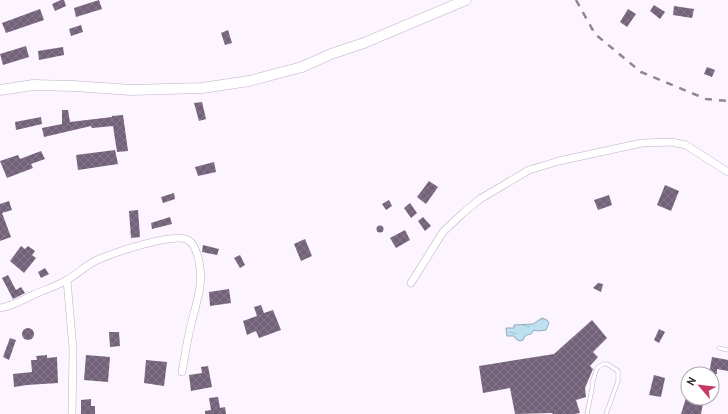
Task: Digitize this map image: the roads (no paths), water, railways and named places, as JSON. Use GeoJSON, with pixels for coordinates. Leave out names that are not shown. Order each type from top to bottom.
{"type":"FeatureCollection","features":[{"type":"Feature","properties":{"kind":"main road"},"geometry":{"type":"LineString","coordinates":[[0,90],[33,85],[131,90],[202,88],[249,82],[302,67],[331,54],[364,43],[466,0]]}},
{"type":"Feature","properties":{"kind":"street"},"geometry":{"type":"LineString","coordinates":[[411,283],[443,232],[480,198],[529,170],[559,161],[642,143],[672,142],[686,145],[728,172]]}},
{"type":"Feature","properties":{"kind":"street"},"geometry":{"type":"LineString","coordinates":[[0,308],[14,305],[32,295],[67,280],[97,260],[144,244],[177,238],[186,239],[190,242],[196,252],[200,268],[200,282],[182,372]]}},
{"type":"Feature","properties":{"kind":"street"},"geometry":{"type":"LineString","coordinates":[[67,280],[73,349],[72,414]]}},
{"type":"Feature","properties":{"kind":"lane"},"geometry":{"type":"LineString","coordinates":[[719,348],[728,350]]}},
{"type":"Feature","properties":{"kind":"lane"},"geometry":{"type":"LineString","coordinates":[[587,414],[593,380],[597,368],[603,364],[607,364],[618,370],[618,381],[606,414]]}},
{"type":"Feature","properties":{"kind":"water"},"geometry":{"type":"Polygon","coordinates":[[[542,318],[547,320],[549,323],[546,330],[534,330],[531,334],[526,335],[523,340],[520,341],[514,336],[507,336],[506,328],[514,328],[514,325],[533,324],[542,318]]]}},
{"type":"Feature","properties":{"kind":"railway"},"geometry":{"type":"LineString","coordinates":[[576,0],[595,34],[641,72],[706,99],[728,101]]}}]}
